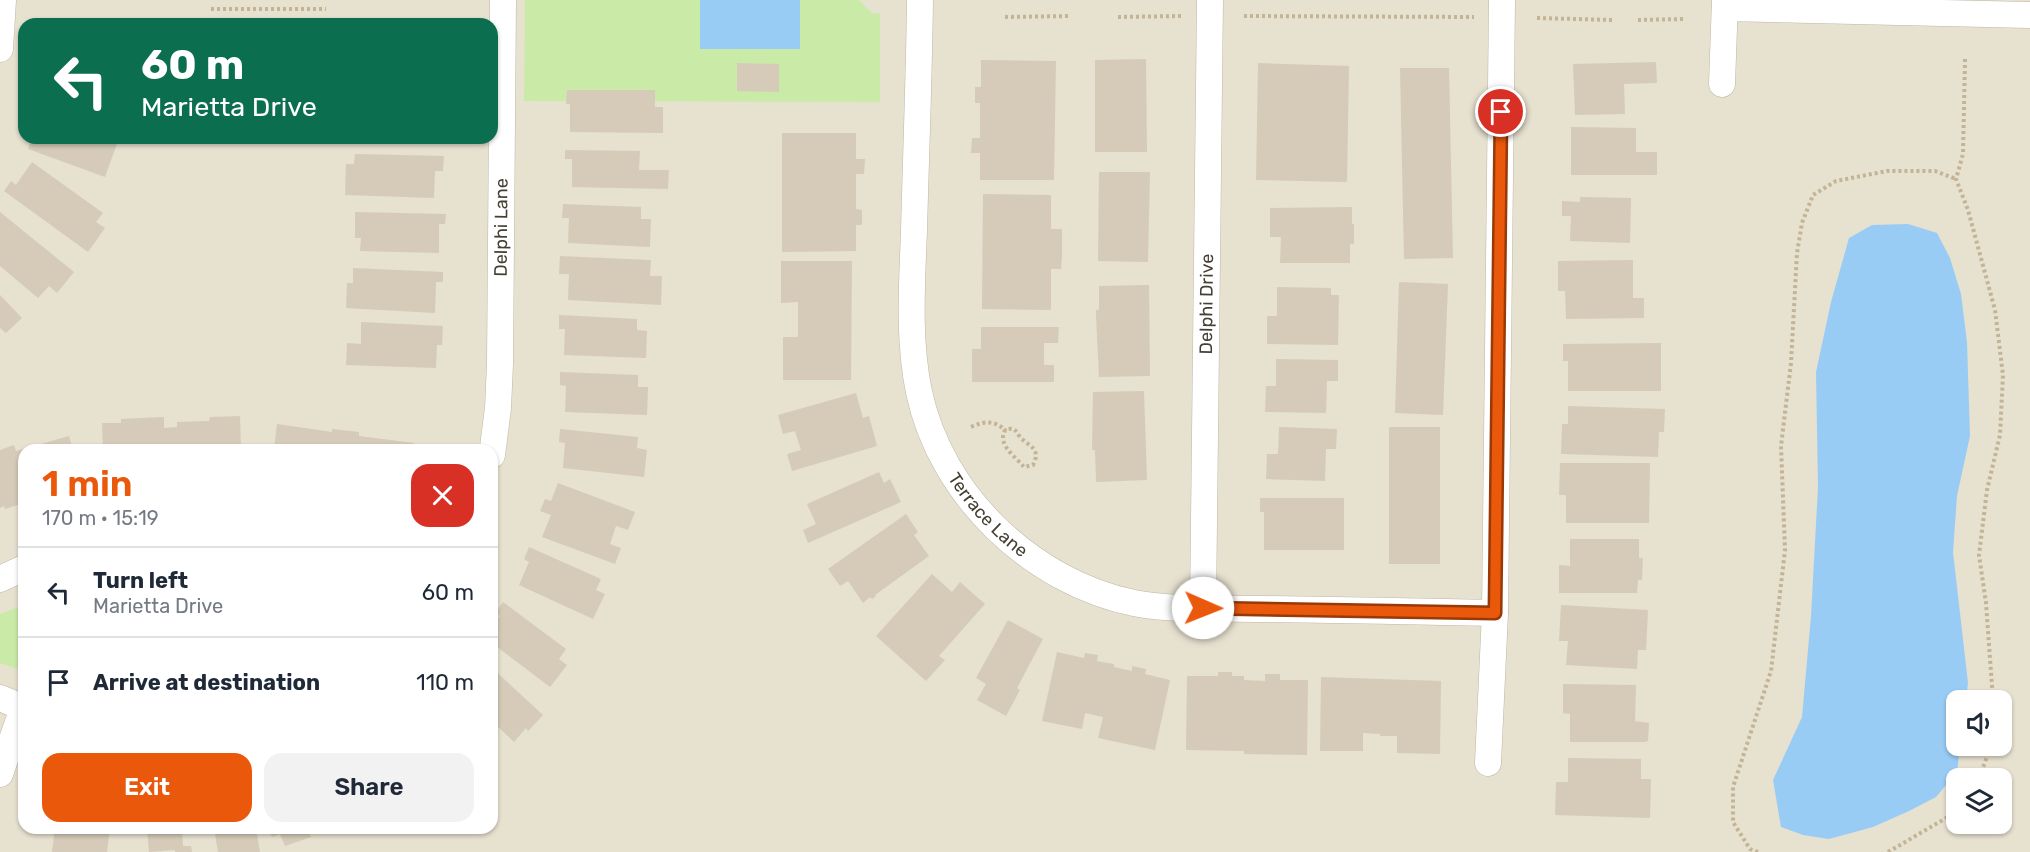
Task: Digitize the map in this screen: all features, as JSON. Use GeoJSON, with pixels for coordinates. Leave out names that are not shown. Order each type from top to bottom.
{"type":"FeatureCollection","features":[{"type":"Feature","properties":{"kind":"street","name":"Delphi Lane"},"geometry":{"type":"LineString","coordinates":[[493,444],[500,364],[503,0]]}},
{"type":"Feature","properties":{"kind":"street","name":"Terrace Lane"},"geometry":{"type":"LineString","coordinates":[[920,0],[912,280],[914,347],[919,394],[936,440],[959,482],[991,523],[1034,560],[1059,576],[1085,588],[1137,603],[1203,608],[1495,613]]}},
{"type":"Feature","properties":{"kind":"street","name":"Delphi Drive"},"geometry":{"type":"LineString","coordinates":[[1203,608],[1210,0]]}},
{"type":"Feature","properties":{"kind":"street"},"geometry":{"type":"LineString","coordinates":[[1488,763],[1495,613],[1502,0]]}},
{"type":"Feature","properties":{"kind":"street"},"geometry":{"type":"LineString","coordinates":[[1722,84],[1725,4],[2030,15]]}},
{"type":"Feature","properties":{"kind":"street"},"geometry":{"type":"LineString","coordinates":[[0,49],[2,6]]}},
{"type":"Feature","properties":{"kind":"street"},"geometry":{"type":"LineString","coordinates":[[0,579],[18,571]]}},
{"type":"Feature","properties":{"kind":"street"},"geometry":{"type":"LineString","coordinates":[[0,698],[18,706]]}},
{"type":"Feature","properties":{"kind":"street"},"geometry":{"type":"LineString","coordinates":[[0,774],[18,724]]}},
{"type":"Feature","properties":{"kind":"path"},"geometry":{"type":"LineString","coordinates":[[211,9],[326,9]]}},
{"type":"Feature","properties":{"kind":"path"},"geometry":{"type":"LineString","coordinates":[[1005,17],[1071,16]]}},
{"type":"Feature","properties":{"kind":"path"},"geometry":{"type":"LineString","coordinates":[[1118,16],[1182,16]]}},
{"type":"Feature","properties":{"kind":"path"},"geometry":{"type":"LineString","coordinates":[[1244,16],[1474,17]]}},
{"type":"Feature","properties":{"kind":"path"},"geometry":{"type":"LineString","coordinates":[[1537,18],[1613,20]]}},
{"type":"Feature","properties":{"kind":"path"},"geometry":{"type":"LineString","coordinates":[[1638,20],[1684,19]]}},
{"type":"Feature","properties":{"kind":"path"},"geometry":{"type":"LineString","coordinates":[[1965,59],[1963,154],[1956,179],[1968,210],[1995,310],[2003,375],[2000,435],[1987,490],[1979,555],[1986,603],[1993,690]]}},
{"type":"Feature","properties":{"kind":"path"},"geometry":{"type":"LineString","coordinates":[[1758,852],[1750,849],[1733,822],[1733,787],[1771,672],[1785,550],[1781,447],[1791,363],[1797,253],[1802,223],[1813,195],[1836,181],[1887,171],[1935,171],[1956,179]]}},
{"type":"Feature","properties":{"kind":"path"},"geometry":{"type":"LineString","coordinates":[[971,427],[985,422],[995,422],[1005,430]]}},
{"type":"Feature","properties":{"kind":"path"},"geometry":{"type":"LineString","coordinates":[[1013,428],[1017,430],[1021,437],[1032,446],[1036,456],[1033,465],[1024,467],[1004,445],[1002,440],[1005,430],[1013,428]]}},
{"type":"Feature","properties":{"kind":"path"},"geometry":{"type":"LineString","coordinates":[[1888,852],[1946,818]]}},
{"type":"Feature","properties":{"kind":"shaded area"},"geometry":{"type":"Polygon","coordinates":[[[0,0],[2030,0],[2030,852],[0,852],[0,0]]]}},
{"type":"Feature","properties":{"kind":"green space"},"geometry":{"type":"Polygon","coordinates":[[[525,0],[859,0],[872,13],[880,14],[880,102],[524,101],[525,0]]]}},
{"type":"Feature","properties":{"kind":"green space"},"geometry":{"type":"Polygon","coordinates":[[[18,607],[18,669],[0,663],[0,614],[18,607]]]}},
{"type":"Feature","properties":{"kind":"water"},"geometry":{"type":"Polygon","coordinates":[[[700,0],[800,0],[800,49],[700,49],[700,0]]]}},
{"type":"Feature","properties":{"kind":"water"},"geometry":{"type":"Polygon","coordinates":[[[1908,224],[1937,233],[1950,258],[1961,294],[1967,342],[1970,436],[1957,496],[1953,552],[1968,683],[1967,690],[1946,690],[1946,756],[1959,756],[1957,768],[1946,768],[1946,785],[1936,797],[1873,827],[1829,839],[1803,835],[1781,827],[1773,780],[1802,717],[1811,616],[1818,487],[1816,372],[1831,302],[1849,238],[1872,225],[1908,224]]]}},
{"type":"Feature","properties":{"kind":"building"},"geometry":{"type":"Polygon","coordinates":[[[1146,59],[1147,152],[1095,152],[1095,60],[1146,59]]]}},
{"type":"Feature","properties":{"kind":"building"},"geometry":{"type":"Polygon","coordinates":[[[981,60],[1056,61],[1054,180],[980,180],[980,153],[971,153],[972,138],[980,138],[980,103],[975,103],[975,87],[981,87],[981,60]]]}},
{"type":"Feature","properties":{"kind":"building"},"geometry":{"type":"Polygon","coordinates":[[[1656,62],[1657,83],[1624,84],[1625,114],[1575,115],[1573,64],[1656,62]]]}},
{"type":"Feature","properties":{"kind":"building"},"geometry":{"type":"Polygon","coordinates":[[[737,63],[779,64],[779,92],[737,91],[737,63]]]}},
{"type":"Feature","properties":{"kind":"building"},"geometry":{"type":"Polygon","coordinates":[[[1258,63],[1349,66],[1347,182],[1256,180],[1258,63]]]}},
{"type":"Feature","properties":{"kind":"building"},"geometry":{"type":"Polygon","coordinates":[[[1400,68],[1449,68],[1453,258],[1404,259],[1400,68]]]}},
{"type":"Feature","properties":{"kind":"building"},"geometry":{"type":"Polygon","coordinates":[[[567,90],[655,90],[655,107],[663,107],[663,133],[570,132],[570,104],[566,104],[567,90]]]}},
{"type":"Feature","properties":{"kind":"building"},"geometry":{"type":"Polygon","coordinates":[[[1571,127],[1636,128],[1636,152],[1657,152],[1657,175],[1571,175],[1571,127]]]}},
{"type":"Feature","properties":{"kind":"building"},"geometry":{"type":"Polygon","coordinates":[[[782,133],[856,133],[856,159],[865,159],[864,174],[856,174],[856,209],[862,210],[862,225],[856,225],[856,251],[782,252],[782,133]]]}},
{"type":"Feature","properties":{"kind":"building"},"geometry":{"type":"Polygon","coordinates":[[[30,144],[117,144],[105,177],[28,149],[30,144]]]}},
{"type":"Feature","properties":{"kind":"building"},"geometry":{"type":"Polygon","coordinates":[[[565,150],[640,151],[639,170],[669,170],[668,189],[572,187],[572,159],[565,159],[565,150]]]}},
{"type":"Feature","properties":{"kind":"building"},"geometry":{"type":"Polygon","coordinates":[[[355,154],[444,156],[443,171],[435,171],[434,198],[345,195],[346,164],[354,164],[355,154]]]}},
{"type":"Feature","properties":{"kind":"building"},"geometry":{"type":"Polygon","coordinates":[[[32,162],[103,213],[96,222],[105,228],[88,252],[4,191],[11,181],[16,185],[32,162]]]}},
{"type":"Feature","properties":{"kind":"building"},"geometry":{"type":"Polygon","coordinates":[[[1099,172],[1150,172],[1148,262],[1098,261],[1099,172]]]}},
{"type":"Feature","properties":{"kind":"building"},"geometry":{"type":"Polygon","coordinates":[[[983,194],[1051,195],[1051,229],[1062,229],[1062,256],[1061,269],[1051,269],[1051,310],[982,309],[983,194]]]}},
{"type":"Feature","properties":{"kind":"building"},"geometry":{"type":"Polygon","coordinates":[[[1580,197],[1631,198],[1630,243],[1570,241],[1571,216],[1562,216],[1562,201],[1580,202],[1580,197]]]}},
{"type":"Feature","properties":{"kind":"building"},"geometry":{"type":"Polygon","coordinates":[[[563,204],[641,207],[641,219],[651,219],[650,247],[568,243],[569,218],[562,218],[563,204]]]}},
{"type":"Feature","properties":{"kind":"building"},"geometry":{"type":"Polygon","coordinates":[[[1352,207],[1354,244],[1350,244],[1350,263],[1280,263],[1281,237],[1270,237],[1270,208],[1352,207]]]}},
{"type":"Feature","properties":{"kind":"building"},"geometry":{"type":"Polygon","coordinates":[[[0,212],[74,272],[57,293],[49,286],[38,298],[0,266],[0,212]]]}},
{"type":"Feature","properties":{"kind":"building"},"geometry":{"type":"Polygon","coordinates":[[[355,212],[446,214],[445,224],[439,224],[439,253],[360,251],[361,238],[355,238],[355,212]]]}},
{"type":"Feature","properties":{"kind":"building"},"geometry":{"type":"Polygon","coordinates":[[[560,256],[651,260],[650,276],[662,276],[661,305],[568,300],[569,274],[559,274],[560,256]]]}},
{"type":"Feature","properties":{"kind":"building"},"geometry":{"type":"Polygon","coordinates":[[[1633,260],[1633,298],[1644,298],[1644,318],[1566,319],[1565,291],[1558,291],[1558,261],[1633,260]]]}},
{"type":"Feature","properties":{"kind":"building"},"geometry":{"type":"Polygon","coordinates":[[[781,261],[852,261],[851,380],[783,380],[783,337],[798,337],[798,302],[781,303],[781,261]]]}},
{"type":"Feature","properties":{"kind":"building"},"geometry":{"type":"Polygon","coordinates":[[[353,268],[443,272],[443,282],[436,282],[435,313],[346,308],[347,283],[353,283],[353,268]]]}},
{"type":"Feature","properties":{"kind":"building"},"geometry":{"type":"Polygon","coordinates":[[[1399,282],[1448,284],[1443,415],[1395,413],[1399,282]]]}},
{"type":"Feature","properties":{"kind":"building"},"geometry":{"type":"Polygon","coordinates":[[[1149,285],[1150,376],[1099,377],[1096,310],[1099,310],[1099,286],[1149,285]]]}},
{"type":"Feature","properties":{"kind":"building"},"geometry":{"type":"Polygon","coordinates":[[[1277,287],[1331,288],[1331,295],[1339,295],[1338,345],[1267,344],[1267,316],[1277,316],[1277,287]]]}},
{"type":"Feature","properties":{"kind":"building"},"geometry":{"type":"Polygon","coordinates":[[[0,295],[22,318],[6,333],[0,328],[0,295]]]}},
{"type":"Feature","properties":{"kind":"building"},"geometry":{"type":"Polygon","coordinates":[[[559,315],[637,319],[637,330],[647,331],[646,358],[564,355],[565,329],[559,329],[559,315]]]}},
{"type":"Feature","properties":{"kind":"building"},"geometry":{"type":"Polygon","coordinates":[[[361,322],[443,326],[442,345],[437,345],[436,368],[346,365],[347,343],[361,344],[361,322]]]}},
{"type":"Feature","properties":{"kind":"building"},"geometry":{"type":"Polygon","coordinates":[[[981,327],[1059,327],[1058,343],[1044,343],[1044,365],[1054,365],[1054,382],[972,382],[972,349],[981,349],[981,327]]]}},
{"type":"Feature","properties":{"kind":"building"},"geometry":{"type":"Polygon","coordinates":[[[1661,343],[1661,391],[1568,391],[1568,361],[1563,361],[1563,344],[1661,343]]]}},
{"type":"Feature","properties":{"kind":"building"},"geometry":{"type":"Polygon","coordinates":[[[1276,359],[1338,360],[1338,381],[1327,381],[1326,413],[1265,412],[1266,386],[1276,386],[1276,359]]]}},
{"type":"Feature","properties":{"kind":"building"},"geometry":{"type":"Polygon","coordinates":[[[560,372],[638,375],[638,387],[648,387],[647,415],[565,412],[566,386],[560,385],[560,372]]]}},
{"type":"Feature","properties":{"kind":"building"},"geometry":{"type":"Polygon","coordinates":[[[1144,391],[1147,480],[1096,482],[1095,450],[1092,450],[1093,392],[1144,391]]]}},
{"type":"Feature","properties":{"kind":"building"},"geometry":{"type":"Polygon","coordinates":[[[856,393],[863,418],[869,416],[877,446],[792,471],[787,454],[801,450],[795,431],[783,434],[778,415],[856,393]]]}},
{"type":"Feature","properties":{"kind":"building"},"geometry":{"type":"Polygon","coordinates":[[[1568,406],[1665,409],[1664,432],[1659,432],[1658,457],[1561,454],[1562,424],[1568,424],[1568,406]]]}},
{"type":"Feature","properties":{"kind":"building"},"geometry":{"type":"Polygon","coordinates":[[[240,416],[241,444],[103,444],[102,423],[121,423],[121,419],[164,417],[164,428],[177,427],[177,422],[209,421],[210,417],[240,416]]]}},
{"type":"Feature","properties":{"kind":"building"},"geometry":{"type":"Polygon","coordinates":[[[277,424],[332,432],[332,429],[359,432],[359,436],[414,443],[414,444],[275,444],[277,424]]]}},
{"type":"Feature","properties":{"kind":"building"},"geometry":{"type":"Polygon","coordinates":[[[1279,427],[1337,429],[1336,449],[1326,449],[1325,481],[1266,479],[1267,454],[1278,454],[1279,427]]]}},
{"type":"Feature","properties":{"kind":"building"},"geometry":{"type":"Polygon","coordinates":[[[1389,427],[1440,427],[1440,564],[1389,564],[1389,427]]]}},
{"type":"Feature","properties":{"kind":"building"},"geometry":{"type":"Polygon","coordinates":[[[560,429],[638,437],[637,448],[647,450],[644,477],[563,468],[565,443],[559,442],[560,429]]]}},
{"type":"Feature","properties":{"kind":"building"},"geometry":{"type":"Polygon","coordinates":[[[69,436],[71,444],[41,444],[69,436]]]}},
{"type":"Feature","properties":{"kind":"building"},"geometry":{"type":"Polygon","coordinates":[[[14,445],[16,451],[18,450],[18,505],[5,509],[4,506],[0,508],[0,450],[14,445]]]}},
{"type":"Feature","properties":{"kind":"building"},"geometry":{"type":"Polygon","coordinates":[[[1560,463],[1650,463],[1649,523],[1566,523],[1566,495],[1559,495],[1560,463]]]}},
{"type":"Feature","properties":{"kind":"building"},"geometry":{"type":"Polygon","coordinates":[[[879,472],[884,483],[890,479],[901,502],[808,543],[803,530],[816,524],[807,504],[879,472]]]}},
{"type":"Feature","properties":{"kind":"building"},"geometry":{"type":"Polygon","coordinates":[[[558,483],[635,512],[628,530],[616,526],[610,544],[621,548],[615,564],[542,537],[551,515],[540,511],[545,499],[551,501],[558,483]]]}},
{"type":"Feature","properties":{"kind":"building"},"geometry":{"type":"Polygon","coordinates":[[[1260,498],[1344,498],[1344,550],[1264,550],[1264,512],[1260,512],[1260,498]]]}},
{"type":"Feature","properties":{"kind":"building"},"geometry":{"type":"Polygon","coordinates":[[[906,514],[918,532],[914,535],[929,556],[872,599],[870,597],[863,603],[848,581],[840,586],[828,569],[906,514]]]}},
{"type":"Feature","properties":{"kind":"building"},"geometry":{"type":"Polygon","coordinates":[[[1570,539],[1639,539],[1639,558],[1643,558],[1642,580],[1638,580],[1637,593],[1559,593],[1559,565],[1570,566],[1570,539]]]}},
{"type":"Feature","properties":{"kind":"building"},"geometry":{"type":"Polygon","coordinates":[[[529,547],[601,579],[596,590],[605,594],[593,619],[519,585],[529,562],[524,559],[529,547]]]}},
{"type":"Feature","properties":{"kind":"building"},"geometry":{"type":"Polygon","coordinates":[[[932,574],[952,592],[960,582],[985,604],[939,656],[945,660],[926,681],[876,636],[932,574]]]}},
{"type":"Feature","properties":{"kind":"building"},"geometry":{"type":"Polygon","coordinates":[[[503,602],[566,649],[559,659],[567,665],[550,687],[498,648],[498,619],[500,616],[498,609],[503,602]]]}},
{"type":"Feature","properties":{"kind":"building"},"geometry":{"type":"Polygon","coordinates":[[[1561,605],[1648,610],[1646,650],[1638,650],[1637,669],[1566,665],[1568,641],[1559,641],[1561,605]]]}},
{"type":"Feature","properties":{"kind":"building"},"geometry":{"type":"Polygon","coordinates":[[[1008,620],[1043,639],[1017,688],[1020,690],[1006,716],[977,700],[986,684],[976,678],[1008,620]]]}},
{"type":"Feature","properties":{"kind":"building"},"geometry":{"type":"Polygon","coordinates":[[[1057,652],[1084,658],[1085,653],[1098,655],[1097,661],[1114,664],[1114,667],[1132,671],[1132,666],[1146,669],[1145,674],[1170,680],[1155,750],[1098,738],[1103,717],[1085,713],[1082,729],[1042,721],[1057,652]]]}},
{"type":"Feature","properties":{"kind":"building"},"geometry":{"type":"Polygon","coordinates":[[[1218,672],[1232,672],[1232,676],[1244,676],[1244,680],[1265,681],[1265,674],[1280,674],[1280,680],[1308,680],[1307,755],[1186,750],[1187,676],[1218,676],[1218,672]]]}},
{"type":"Feature","properties":{"kind":"building"},"geometry":{"type":"Polygon","coordinates":[[[498,674],[543,715],[528,731],[526,728],[514,742],[498,727],[498,674]]]}},
{"type":"Feature","properties":{"kind":"building"},"geometry":{"type":"Polygon","coordinates":[[[1321,677],[1441,681],[1440,754],[1397,753],[1397,736],[1363,733],[1363,751],[1320,751],[1321,677]]]}},
{"type":"Feature","properties":{"kind":"building"},"geometry":{"type":"Polygon","coordinates":[[[1563,684],[1636,685],[1635,721],[1649,723],[1648,741],[1570,742],[1570,714],[1563,713],[1563,684]]]}},
{"type":"Feature","properties":{"kind":"building"},"geometry":{"type":"Polygon","coordinates":[[[1568,758],[1641,759],[1641,779],[1651,779],[1650,818],[1555,815],[1556,782],[1568,782],[1568,758]]]}},
{"type":"Feature","properties":{"kind":"building"},"geometry":{"type":"Polygon","coordinates":[[[54,834],[109,834],[107,852],[52,852],[54,834]]]}},
{"type":"Feature","properties":{"kind":"building"},"geometry":{"type":"Polygon","coordinates":[[[148,834],[182,834],[183,846],[191,846],[192,852],[175,852],[175,850],[149,852],[148,834]]]}},
{"type":"Feature","properties":{"kind":"building"},"geometry":{"type":"Polygon","coordinates":[[[215,834],[257,834],[260,852],[218,852],[215,834]]]}},
{"type":"Feature","properties":{"kind":"building"},"geometry":{"type":"Polygon","coordinates":[[[280,834],[310,834],[311,837],[285,846],[280,834]]]}},
{"type":"Feature","properties":{"kind":"route"},"geometry":{"type":"LineString","coordinates":[[1203,608],[1495,613],[1501,112]]}}]}
